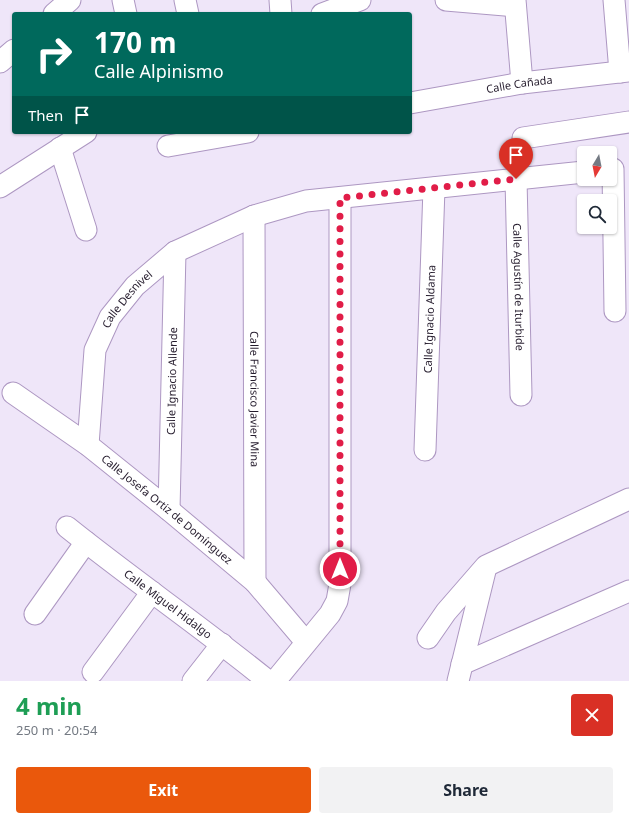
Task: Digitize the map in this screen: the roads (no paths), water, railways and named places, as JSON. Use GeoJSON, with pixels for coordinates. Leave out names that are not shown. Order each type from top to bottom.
{"type":"FeatureCollection","features":[{"type":"Feature","properties":{"kind":"street"},"geometry":{"type":"LineString","coordinates":[[56,12],[70,0]]}},
{"type":"Feature","properties":{"kind":"street"},"geometry":{"type":"LineString","coordinates":[[124,0],[126,12]]}},
{"type":"Feature","properties":{"kind":"street"},"geometry":{"type":"LineString","coordinates":[[185,0],[188,12]]}},
{"type":"Feature","properties":{"kind":"street"},"geometry":{"type":"LineString","coordinates":[[280,0],[281,12]]}},
{"type":"Feature","properties":{"kind":"street"},"geometry":{"type":"LineString","coordinates":[[327,12],[360,0]]}},
{"type":"Feature","properties":{"kind":"street"},"geometry":{"type":"LineString","coordinates":[[446,0],[515,3],[522,84]]}},
{"type":"Feature","properties":{"kind":"street"},"geometry":{"type":"LineString","coordinates":[[614,0],[625,71]]}},
{"type":"Feature","properties":{"kind":"street"},"geometry":{"type":"LineString","coordinates":[[0,62],[12,52]]}},
{"type":"Feature","properties":{"kind":"street","name":"Calle Cañada"},"geometry":{"type":"LineString","coordinates":[[412,103],[522,84],[625,71]]}},
{"type":"Feature","properties":{"kind":"street"},"geometry":{"type":"LineString","coordinates":[[523,138],[629,122]]}},
{"type":"Feature","properties":{"kind":"street"},"geometry":{"type":"LineString","coordinates":[[0,187],[83,134]]}},
{"type":"Feature","properties":{"kind":"street"},"geometry":{"type":"LineString","coordinates":[[168,146],[237,134]]}},
{"type":"Feature","properties":{"kind":"street"},"geometry":{"type":"LineString","coordinates":[[60,148],[86,230]]}},
{"type":"Feature","properties":{"kind":"street","name":"Calle Desnivel"},"geometry":{"type":"LineString","coordinates":[[88,445],[96,350],[110,316],[135,286],[176,252],[254,216],[306,201],[577,173]]}},
{"type":"Feature","properties":{"kind":"street","name":"Calle Agustín de Iturbide"},"geometry":{"type":"LineString","coordinates":[[516,179],[521,395]]}},
{"type":"Feature","properties":{"kind":"street"},"geometry":{"type":"LineString","coordinates":[[615,311],[617,186]]}},
{"type":"Feature","properties":{"kind":"street","name":"Calle Ignacio Aldama"},"geometry":{"type":"LineString","coordinates":[[425,450],[434,188]]}},
{"type":"Feature","properties":{"kind":"street"},"geometry":{"type":"LineString","coordinates":[[275,681],[330,614],[337,601],[340,584],[340,198]]}},
{"type":"Feature","properties":{"kind":"street","name":"Calle Francisco Javier Mina"},"geometry":{"type":"LineString","coordinates":[[254,216],[255,582]]}},
{"type":"Feature","properties":{"kind":"street","name":"Calle Ignacio Allende"},"geometry":{"type":"LineString","coordinates":[[169,510],[176,252]]}},
{"type":"Feature","properties":{"kind":"street","name":"Calle Josefa Ortiz de Domínguez"},"geometry":{"type":"LineString","coordinates":[[13,393],[88,445],[255,582],[306,642]]}},
{"type":"Feature","properties":{"kind":"street"},"geometry":{"type":"LineString","coordinates":[[428,638],[446,612],[486,566],[629,499]]}},
{"type":"Feature","properties":{"kind":"street","name":"Calle Miguel Hidalgo"},"geometry":{"type":"LineString","coordinates":[[67,527],[222,644],[268,681]]}},
{"type":"Feature","properties":{"kind":"street"},"geometry":{"type":"LineString","coordinates":[[35,614],[86,542]]}},
{"type":"Feature","properties":{"kind":"street"},"geometry":{"type":"LineString","coordinates":[[460,673],[486,566]]}},
{"type":"Feature","properties":{"kind":"street"},"geometry":{"type":"LineString","coordinates":[[460,673],[629,591]]}},
{"type":"Feature","properties":{"kind":"street"},"geometry":{"type":"LineString","coordinates":[[93,672],[152,592]]}},
{"type":"Feature","properties":{"kind":"street"},"geometry":{"type":"LineString","coordinates":[[193,681],[222,644]]}}]}
